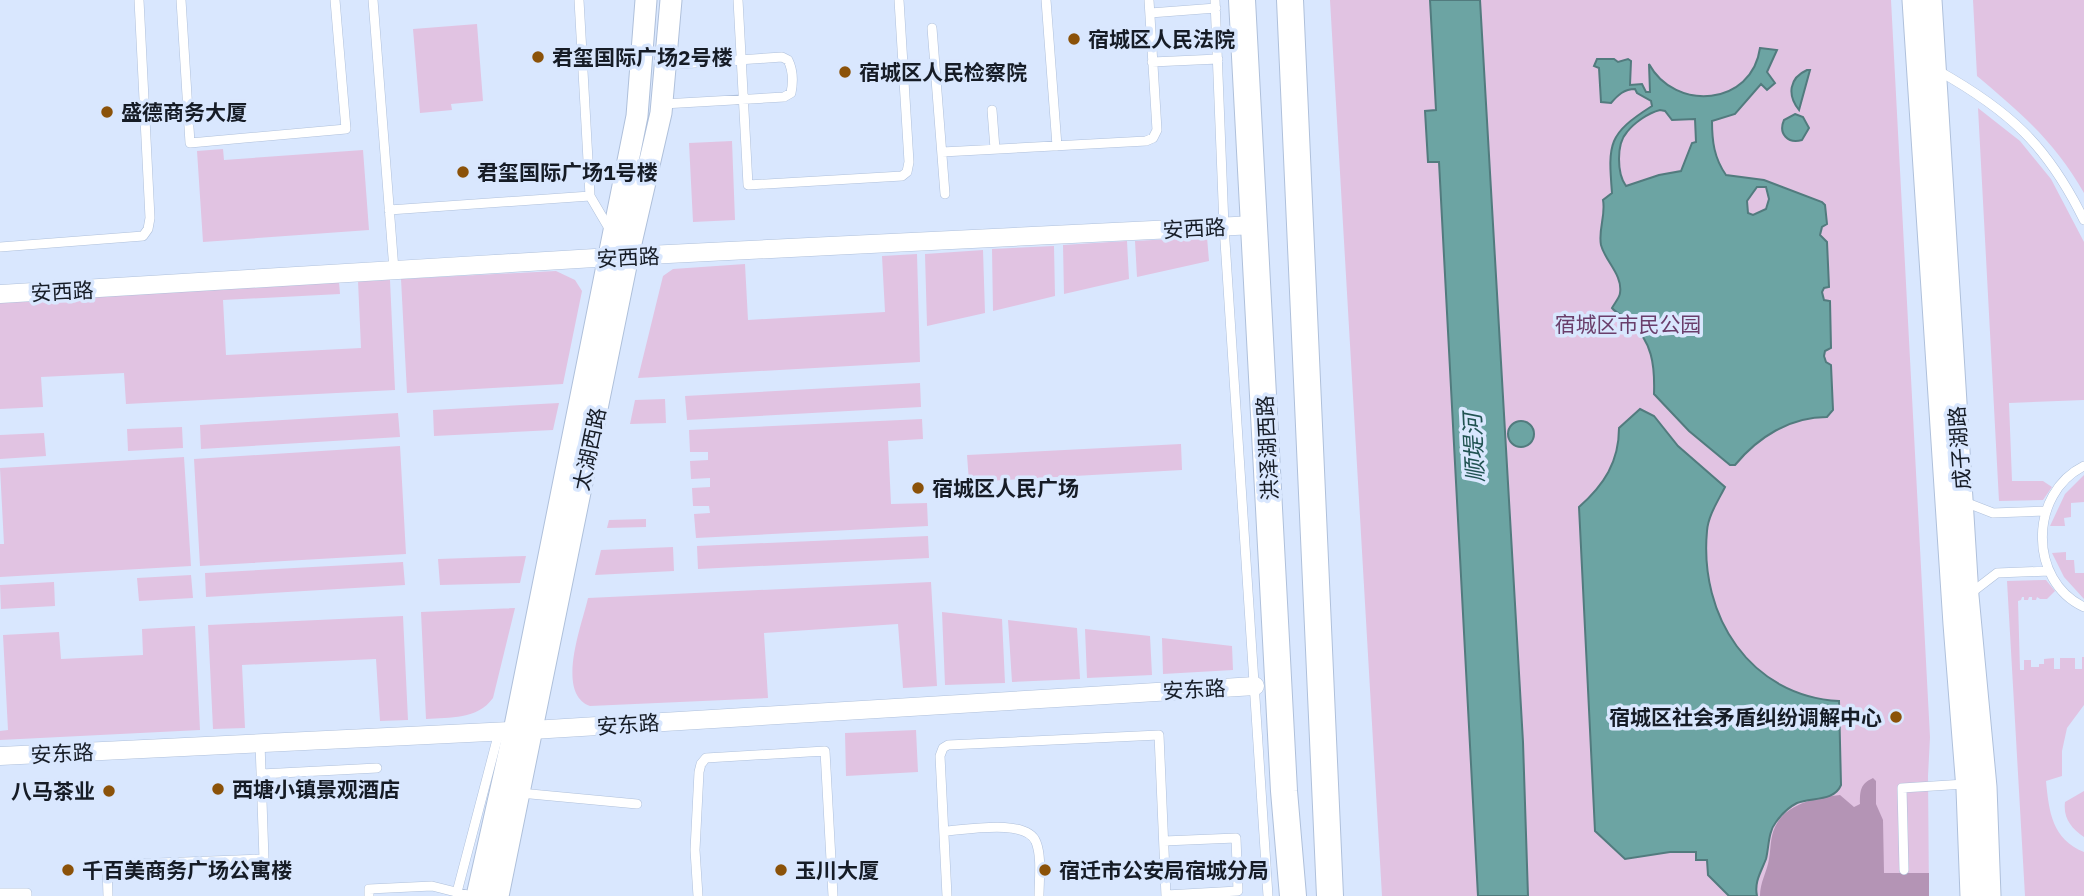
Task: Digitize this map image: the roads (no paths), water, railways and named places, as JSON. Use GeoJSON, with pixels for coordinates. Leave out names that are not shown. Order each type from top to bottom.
{"type":"FeatureCollection","features":[{"type":"Feature","properties":{"kind":"main road","name":"洪泽湖西路"},"geometry":{"type":"LineString","coordinates":[[1242,0],[1284,791],[1293,896]]}},
{"type":"Feature","properties":{"kind":"main road","name":"洪泽湖西路"},"geometry":{"type":"LineString","coordinates":[[1290,0],[1330,896]]}},
{"type":"Feature","properties":{"kind":"street","name":"太湖西路"},"geometry":{"type":"LineString","coordinates":[[618,257],[613,235],[637,116],[646,0]]}},
{"type":"Feature","properties":{"kind":"street","name":"太湖西路"},"geometry":{"type":"LineString","coordinates":[[466,895],[515,731],[618,257],[661,104],[671,0]]}},
{"type":"Feature","properties":{"kind":"street","name":"成子湖路"},"geometry":{"type":"LineString","coordinates":[[1913,0],[1967,784],[1971,896]]}},
{"type":"Feature","properties":{"kind":"street","name":"成子湖路"},"geometry":{"type":"LineString","coordinates":[[1931,0],[1968,596],[1986,787],[1990,896]]}},
{"type":"Feature","properties":{"kind":"street","name":"安西路"},"geometry":{"type":"LineString","coordinates":[[0,294],[618,257],[1255,225]]}},
{"type":"Feature","properties":{"kind":"street","name":"安东路"},"geometry":{"type":"LineString","coordinates":[[0,757],[515,731],[1255,686]]}},
{"type":"Feature","properties":{"kind":"street","name":"太湖西路"},"geometry":{"type":"LineString","coordinates":[[498,896],[520,793],[515,731]]}},
{"type":"Feature","properties":{"kind":"lane"},"geometry":{"type":"LineString","coordinates":[[0,247],[142,236],[148,229],[150,218],[139,0]]}},
{"type":"Feature","properties":{"kind":"lane"},"geometry":{"type":"LineString","coordinates":[[181,0],[190,143],[346,129],[335,0]]}},
{"type":"Feature","properties":{"kind":"lane"},"geometry":{"type":"LineString","coordinates":[[373,0],[394,271]]}},
{"type":"Feature","properties":{"kind":"lane"},"geometry":{"type":"LineString","coordinates":[[579,0],[590,196],[613,235]]}},
{"type":"Feature","properties":{"kind":"lane"},"geometry":{"type":"LineString","coordinates":[[738,0],[748,185],[902,176],[907,172],[909,162],[899,0]]}},
{"type":"Feature","properties":{"kind":"lane"},"geometry":{"type":"LineString","coordinates":[[1046,0],[1057,146]]}},
{"type":"Feature","properties":{"kind":"lane"},"geometry":{"type":"LineString","coordinates":[[942,152],[1146,141],[1153,138],[1157,131],[1149,0]]}},
{"type":"Feature","properties":{"kind":"lane"},"geometry":{"type":"LineString","coordinates":[[1150,13],[1216,4],[1224,226],[1268,896]]}},
{"type":"Feature","properties":{"kind":"lane"},"geometry":{"type":"LineString","coordinates":[[932,28],[945,194]]}},
{"type":"Feature","properties":{"kind":"lane"},"geometry":{"type":"LineString","coordinates":[[661,104],[784,97],[790,93],[792,87],[791,66],[788,60],[782,57],[666,65]]}},
{"type":"Feature","properties":{"kind":"lane"},"geometry":{"type":"LineString","coordinates":[[1153,62],[1218,59]]}},
{"type":"Feature","properties":{"kind":"lane"},"geometry":{"type":"LineString","coordinates":[[1935,69],[1984,98],[2032,138],[2056,169],[2084,220]]}},
{"type":"Feature","properties":{"kind":"lane"},"geometry":{"type":"LineString","coordinates":[[992,110],[995,149]]}},
{"type":"Feature","properties":{"kind":"lane"},"geometry":{"type":"LineString","coordinates":[[389,210],[590,196]]}},
{"type":"Feature","properties":{"kind":"lane"},"geometry":{"type":"LineString","coordinates":[[2084,466],[2075,470],[2057,489],[2045,511],[2041,537],[2045,562],[2057,585],[2084,607]]}},
{"type":"Feature","properties":{"kind":"lane"},"geometry":{"type":"LineString","coordinates":[[1962,501],[1993,513],[2045,511]]}},
{"type":"Feature","properties":{"kind":"lane"},"geometry":{"type":"LineString","coordinates":[[1968,596],[1997,573],[2049,571]]}},
{"type":"Feature","properties":{"kind":"lane"},"geometry":{"type":"LineString","coordinates":[[947,896],[940,756],[943,748],[948,745],[1159,735],[1166,896],[1238,891],[1236,838],[1164,841]]}},
{"type":"Feature","properties":{"kind":"lane"},"geometry":{"type":"LineString","coordinates":[[108,896],[107,865],[264,859],[260,743]]}},
{"type":"Feature","properties":{"kind":"lane"},"geometry":{"type":"LineString","coordinates":[[698,896],[695,850],[699,772],[706,758],[825,751],[833,896]]}},
{"type":"Feature","properties":{"kind":"lane"},"geometry":{"type":"LineString","coordinates":[[261,774],[377,768]]}},
{"type":"Feature","properties":{"kind":"lane"},"geometry":{"type":"LineString","coordinates":[[1904,870],[1902,788],[1967,784]]}},
{"type":"Feature","properties":{"kind":"lane"},"geometry":{"type":"LineString","coordinates":[[520,793],[637,804]]}},
{"type":"Feature","properties":{"kind":"lane"},"geometry":{"type":"LineString","coordinates":[[944,831],[1012,827],[1030,832],[1037,848],[1040,896]]}},
{"type":"Feature","properties":{"kind":"lane"},"geometry":{"type":"LineString","coordinates":[[369,896],[369,889],[432,886],[466,895]]}},
{"type":"Feature","properties":{"kind":"lane"},"geometry":{"type":"LineString","coordinates":[[0,893],[27,893],[27,896]]}},
{"type":"Feature","properties":{"kind":"water","name":"顺堤河"},"geometry":{"type":"Polygon","coordinates":[[[1430,0],[1480,0],[1523,742],[1528,896],[1478,896],[1439,162],[1428,162],[1425,111],[1436,110],[1430,0]]]}},
{"type":"Feature","properties":{"kind":"water"},"geometry":{"type":"Polygon","coordinates":[[[1760,48],[1777,50],[1767,72],[1775,83],[1767,90],[1761,84],[1735,114],[1712,121],[1714,149],[1726,175],[1764,180],[1825,205],[1827,224],[1822,227],[1820,235],[1827,242],[1829,287],[1822,292],[1824,300],[1830,301],[1831,348],[1825,351],[1824,356],[1826,362],[1831,365],[1833,410],[1827,417],[1800,421],[1776,430],[1754,446],[1735,465],[1730,465],[1689,431],[1654,394],[1653,363],[1648,345],[1630,321],[1612,308],[1620,295],[1619,280],[1603,251],[1600,239],[1603,200],[1612,193],[1611,151],[1614,141],[1627,124],[1652,106],[1651,101],[1635,89],[1622,93],[1611,103],[1601,102],[1599,68],[1594,66],[1597,59],[1614,59],[1618,62],[1628,59],[1631,61],[1630,85],[1642,84],[1646,92],[1650,92],[1649,64],[1661,79],[1676,90],[1711,96],[1728,91],[1743,82],[1754,67],[1760,48]],[[1660,110],[1637,122],[1623,137],[1619,159],[1626,186],[1681,171],[1692,143],[1696,142],[1695,119],[1672,120],[1665,111],[1660,110]],[[1757,187],[1747,201],[1748,213],[1753,215],[1766,209],[1769,199],[1766,187],[1757,187]]]}},
{"type":"Feature","properties":{"kind":"water"},"geometry":{"type":"Polygon","coordinates":[[[1810,70],[1799,110],[1793,99],[1793,82],[1810,70]]]}},
{"type":"Feature","properties":{"kind":"water"},"geometry":{"type":"Polygon","coordinates":[[[1795,114],[1803,117],[1809,128],[1802,140],[1792,141],[1783,134],[1782,125],[1784,120],[1795,114]]]}},
{"type":"Feature","properties":{"kind":"water"},"geometry":{"type":"Polygon","coordinates":[[[1640,409],[1654,416],[1678,446],[1725,487],[1708,525],[1707,563],[1712,593],[1722,621],[1737,646],[1756,667],[1780,684],[1807,696],[1839,701],[1841,785],[1828,797],[1797,803],[1778,819],[1771,830],[1766,859],[1757,882],[1757,896],[1729,896],[1708,875],[1707,860],[1696,860],[1696,852],[1670,852],[1625,859],[1595,831],[1579,507],[1596,490],[1608,472],[1616,452],[1619,428],[1640,409]]]}},
{"type":"Feature","properties":{"kind":"water"},"geometry":{"type":"Polygon","coordinates":[[[1521,421],[1530,425],[1534,434],[1530,443],[1521,447],[1512,443],[1508,434],[1512,425],[1521,421]]]}},
{"type":"Feature","properties":{"kind":"place","name":"宿城区人民法院"},"geometry":{"type":"Point","coordinates":[1074,39]}},
{"type":"Feature","properties":{"kind":"place","name":"君玺国际广场2号楼"},"geometry":{"type":"Point","coordinates":[538,57]}},
{"type":"Feature","properties":{"kind":"place","name":"宿城区人民检察院"},"geometry":{"type":"Point","coordinates":[845,72]}},
{"type":"Feature","properties":{"kind":"place","name":"盛德商务大厦"},"geometry":{"type":"Point","coordinates":[107,112]}},
{"type":"Feature","properties":{"kind":"place","name":"君玺国际广场1号楼"},"geometry":{"type":"Point","coordinates":[463,172]}},
{"type":"Feature","properties":{"kind":"place","name":"宿城区人民广场"},"geometry":{"type":"Point","coordinates":[918,488]}},
{"type":"Feature","properties":{"kind":"place","name":"宿城区社会矛盾纠纷调解中心"},"geometry":{"type":"Point","coordinates":[1896,717]}},
{"type":"Feature","properties":{"kind":"place","name":"西塘小镇景观酒店"},"geometry":{"type":"Point","coordinates":[218,789]}},
{"type":"Feature","properties":{"kind":"place","name":"八马茶业"},"geometry":{"type":"Point","coordinates":[109,791]}},
{"type":"Feature","properties":{"kind":"place","name":"千百美商务广场公寓楼"},"geometry":{"type":"Point","coordinates":[68,870]}},
{"type":"Feature","properties":{"kind":"place","name":"玉川大厦"},"geometry":{"type":"Point","coordinates":[781,870]}},
{"type":"Feature","properties":{"kind":"place","name":"宿迁市公安局宿城分局"},"geometry":{"type":"Point","coordinates":[1045,870]}},
{"type":"Feature","properties":{"kind":"park label","name":"宿城区市民公园"},"geometry":{"type":"Point","coordinates":[1628,324]}}]}
